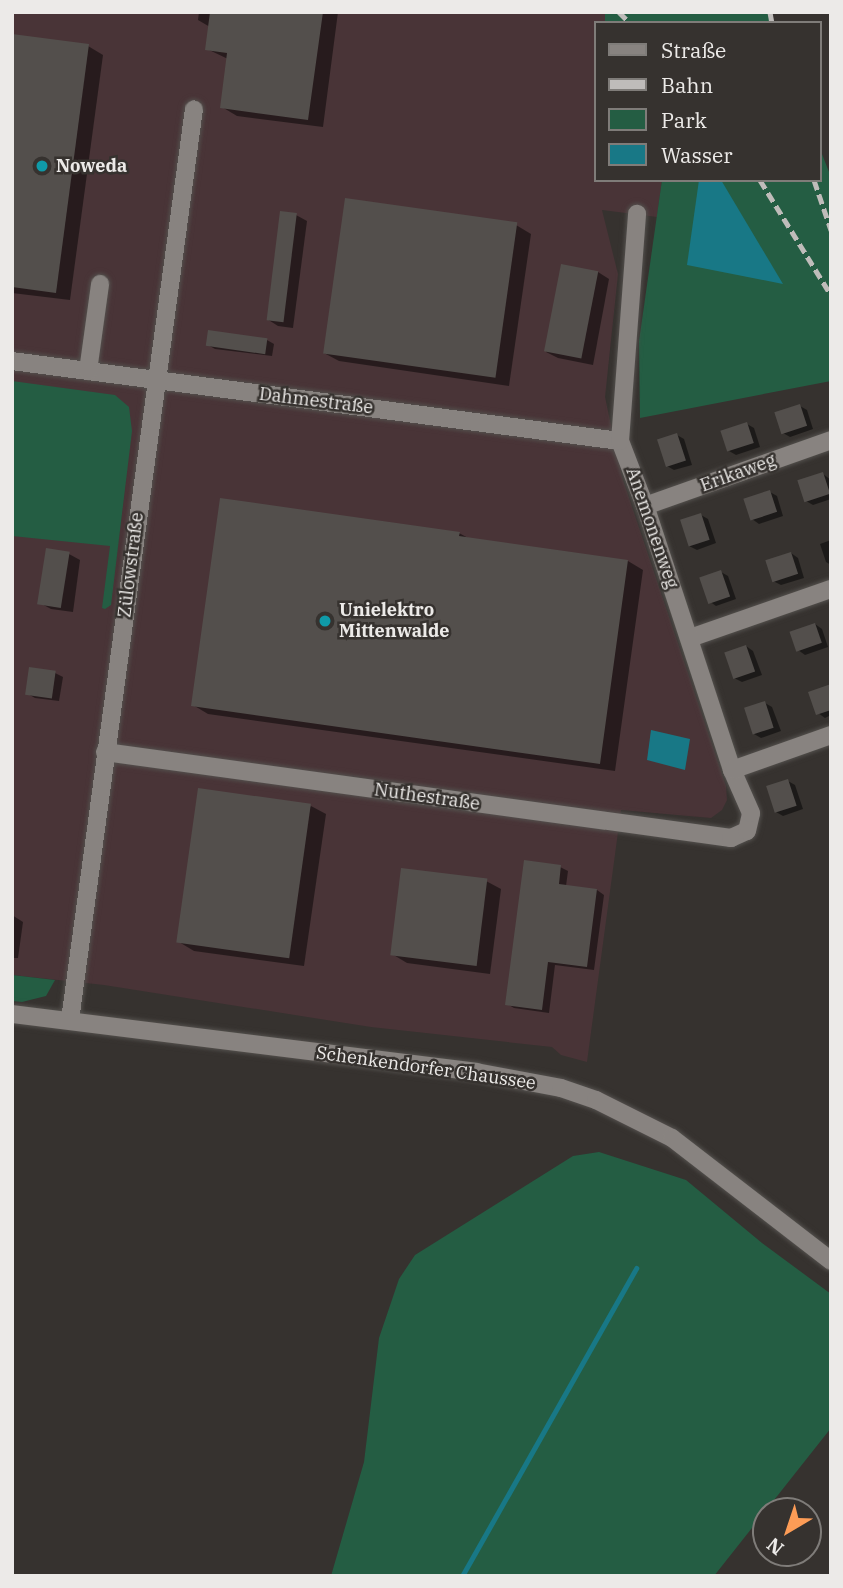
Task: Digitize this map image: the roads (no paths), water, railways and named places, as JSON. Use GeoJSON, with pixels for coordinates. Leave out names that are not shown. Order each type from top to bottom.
{"type":"FeatureCollection","features":[{"type":"Feature","properties":{"kind":"street","name":"Zülowstraße"},"geometry":{"type":"LineString","coordinates":[[70,1020],[194,110]]}},
{"type":"Feature","properties":{"kind":"street","name":"Anemonenweg"},"geometry":{"type":"LineString","coordinates":[[637,214],[620,440],[690,638],[732,769],[751,813],[747,831]]}},
{"type":"Feature","properties":{"kind":"street"},"geometry":{"type":"LineString","coordinates":[[88,371],[100,284]]}},
{"type":"Feature","properties":{"kind":"street","name":"Dahmestraße"},"geometry":{"type":"LineString","coordinates":[[12,361],[620,440]]}},
{"type":"Feature","properties":{"kind":"street","name":"Erikaweg"},"geometry":{"type":"LineString","coordinates":[[645,506],[831,440]]}},
{"type":"Feature","properties":{"kind":"street"},"geometry":{"type":"LineString","coordinates":[[690,638],[831,589]]}},
{"type":"Feature","properties":{"kind":"street"},"geometry":{"type":"LineString","coordinates":[[732,769],[831,736]]}},
{"type":"Feature","properties":{"kind":"street","name":"Nuthestraße"},"geometry":{"type":"LineString","coordinates":[[105,752],[731,838],[747,831]]}},
{"type":"Feature","properties":{"kind":"street","name":"Schenkendorfer Chaussee"},"geometry":{"type":"LineString","coordinates":[[12,1014],[476,1072],[561,1088],[596,1100],[672,1138],[700,1156],[831,1261]]}},
{"type":"Feature","properties":{"kind":"water"},"geometry":{"type":"Polygon","coordinates":[[[699,182],[722,182],[783,284],[687,265],[699,182]]]}},
{"type":"Feature","properties":{"kind":"water"},"geometry":{"type":"Polygon","coordinates":[[[651,730],[690,739],[685,770],[647,760],[651,730]]]}},
{"type":"Feature","properties":{"kind":"waterway"},"geometry":{"type":"LineString","coordinates":[[462,1576],[636,1268]]}},
{"type":"Feature","properties":{"kind":"railway"},"geometry":{"type":"LineString","coordinates":[[619,12],[628,21]]}},
{"type":"Feature","properties":{"kind":"railway"},"geometry":{"type":"LineString","coordinates":[[770,12],[772,21]]}},
{"type":"Feature","properties":{"kind":"railway"},"geometry":{"type":"LineString","coordinates":[[761,182],[831,295]]}},
{"type":"Feature","properties":{"kind":"railway"},"geometry":{"type":"LineString","coordinates":[[815,182],[831,230]]}},
{"type":"Feature","properties":{"kind":"place","name":"Noweda"},"geometry":{"type":"Point","coordinates":[42,166]}},
{"type":"Feature","properties":{"kind":"place","name":"Unielektro Mittenwalde"},"geometry":{"type":"Point","coordinates":[325,621]}}]}
